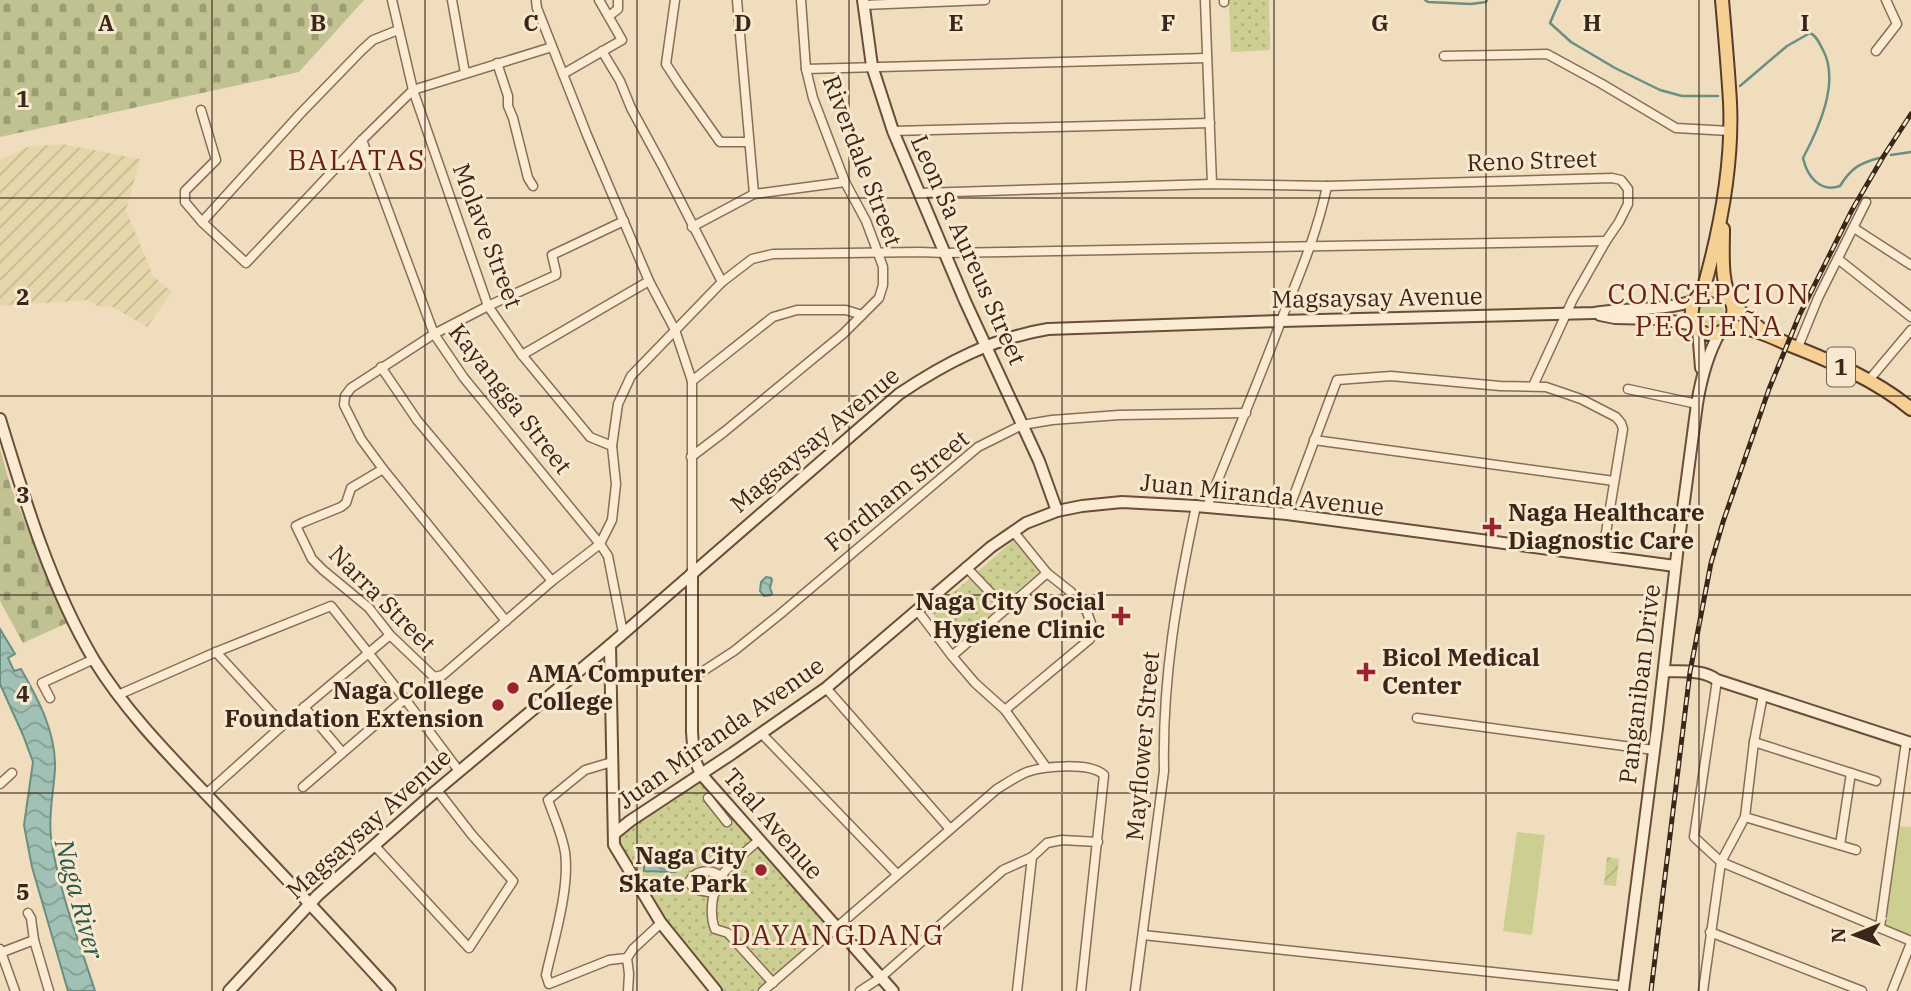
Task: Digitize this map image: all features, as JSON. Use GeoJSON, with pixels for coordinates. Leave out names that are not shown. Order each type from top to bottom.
{"type":"FeatureCollection","features":[{"type":"Feature","properties":{"kind":"main road"},"geometry":{"type":"LineString","coordinates":[[1722,0],[1730,103],[1723,268],[1733,317],[1724,330]]}},
{"type":"Feature","properties":{"kind":"main road","name":"Leon Sa Aureus Street"},"geometry":{"type":"LineString","coordinates":[[863,3],[872,66],[894,131],[965,300],[1039,461],[1057,511]]}},
{"type":"Feature","properties":{"kind":"main road"},"geometry":{"type":"LineString","coordinates":[[1697,327],[1691,313],[1710,266],[1724,195]]}},
{"type":"Feature","properties":{"kind":"main road","name":"1"},"geometry":{"type":"LineString","coordinates":[[1698,298],[1707,291],[1719,292],[1766,334]]}},
{"type":"Feature","properties":{"kind":"main road","name":"Magsaysay Avenue"},"geometry":{"type":"LineString","coordinates":[[229,991],[310,903],[374,845],[899,394],[944,364],[986,345],[1048,329],[1594,313],[1662,308],[1698,298]]}},
{"type":"Feature","properties":{"kind":"main road","name":"Magsaysay Avenue"},"geometry":{"type":"LineString","coordinates":[[1594,313],[1615,318],[1659,318],[1697,327]]}},
{"type":"Feature","properties":{"kind":"main road","name":"1"},"geometry":{"type":"LineString","coordinates":[[1697,327],[1709,334],[1738,327],[1766,334],[1869,380],[1911,409]]}},
{"type":"Feature","properties":{"kind":"main road","name":"Panganiban Drive"},"geometry":{"type":"LineString","coordinates":[[1697,327],[1701,351],[1701,382]]}},
{"type":"Feature","properties":{"kind":"main road","name":"Panganiban Drive"},"geometry":{"type":"LineString","coordinates":[[1624,989],[1697,404],[1709,352],[1724,330]]}},
{"type":"Feature","properties":{"kind":"main road"},"geometry":{"type":"LineString","coordinates":[[0,419],[40,540],[66,606],[94,659],[118,695],[156,741],[390,991]]}},
{"type":"Feature","properties":{"kind":"main road","name":"Juan Miranda Avenue"},"geometry":{"type":"LineString","coordinates":[[614,834],[826,688],[966,567],[1013,531],[1057,511],[1122,502],[1201,506],[1287,514],[1675,566]]}},
{"type":"Feature","properties":{"kind":"main road","name":"Taal Avenue"},"geometry":{"type":"LineString","coordinates":[[692,573],[691,679],[694,758],[701,774],[893,991]]}},
{"type":"Feature","properties":{"kind":"main road"},"geometry":{"type":"LineString","coordinates":[[610,645],[614,845],[661,923],[716,991]]}},
{"type":"Feature","properties":{"kind":"main road"},"geometry":{"type":"LineString","coordinates":[[1664,671],[1711,675],[1717,680],[1909,743]]}},
{"type":"Feature","properties":{"kind":"main road"},"geometry":{"type":"LineString","coordinates":[[614,809],[630,821]]}},
{"type":"Feature","properties":{"kind":"street","name":"Molave Street"},"geometry":{"type":"LineString","coordinates":[[392,0],[413,90],[488,306],[522,355],[590,437],[612,446]]}},
{"type":"Feature","properties":{"kind":"street"},"geometry":{"type":"LineString","coordinates":[[452,0],[465,73]]}},
{"type":"Feature","properties":{"kind":"street"},"geometry":{"type":"LineString","coordinates":[[536,0],[552,47],[649,281],[674,330],[692,382],[692,573]]}},
{"type":"Feature","properties":{"kind":"street"},"geometry":{"type":"LineString","coordinates":[[563,74],[622,40],[599,0]]}},
{"type":"Feature","properties":{"kind":"street"},"geometry":{"type":"LineString","coordinates":[[609,16],[618,9],[618,0]]}},
{"type":"Feature","properties":{"kind":"street"},"geometry":{"type":"LineString","coordinates":[[675,0],[666,64],[720,142],[749,142]]}},
{"type":"Feature","properties":{"kind":"street"},"geometry":{"type":"LineString","coordinates":[[737,0],[754,194]]}},
{"type":"Feature","properties":{"kind":"street","name":"Riverdale Street"},"geometry":{"type":"LineString","coordinates":[[691,457],[843,334],[879,298],[883,285],[883,267],[878,253],[866,221],[845,182],[813,98],[806,69],[800,0]]}},
{"type":"Feature","properties":{"kind":"street"},"geometry":{"type":"LineString","coordinates":[[863,3],[985,0]]}},
{"type":"Feature","properties":{"kind":"street"},"geometry":{"type":"LineString","coordinates":[[1205,0],[1212,184]]}},
{"type":"Feature","properties":{"kind":"street"},"geometry":{"type":"LineString","coordinates":[[1876,51],[1897,23],[1886,0]]}},
{"type":"Feature","properties":{"kind":"street"},"geometry":{"type":"LineString","coordinates":[[202,222],[362,50],[373,40],[398,30]]}},
{"type":"Feature","properties":{"kind":"street"},"geometry":{"type":"LineString","coordinates":[[201,110],[216,160],[185,191],[185,202],[202,222],[246,263],[413,90],[552,47]]}},
{"type":"Feature","properties":{"kind":"street"},"geometry":{"type":"LineString","coordinates":[[602,51],[620,81],[631,108],[722,282]]}},
{"type":"Feature","properties":{"kind":"street"},"geometry":{"type":"LineString","coordinates":[[1444,56],[1547,54],[1676,128],[1730,131]]}},
{"type":"Feature","properties":{"kind":"street"},"geometry":{"type":"LineString","coordinates":[[806,69],[1207,58]]}},
{"type":"Feature","properties":{"kind":"street"},"geometry":{"type":"LineString","coordinates":[[497,63],[528,178],[533,186]]}},
{"type":"Feature","properties":{"kind":"street"},"geometry":{"type":"LineString","coordinates":[[894,131],[1210,123]]}},
{"type":"Feature","properties":{"kind":"street","name":"Kayangga Street"},"geometry":{"type":"LineString","coordinates":[[362,140],[434,334],[464,378],[608,556],[623,633]]}},
{"type":"Feature","properties":{"kind":"street","name":"Reno Street"},"geometry":{"type":"LineString","coordinates":[[920,193],[1212,184],[1327,186],[1612,178],[1621,180],[1625,184],[1628,204],[1573,299],[1533,386]]}},
{"type":"Feature","properties":{"kind":"street"},"geometry":{"type":"LineString","coordinates":[[692,227],[754,194],[845,182]]}},
{"type":"Feature","properties":{"kind":"street","name":"Mayflower Street"},"geometry":{"type":"LineString","coordinates":[[1135,991],[1164,771],[1168,661],[1178,593],[1201,506],[1246,413],[1310,247],[1327,186]]}},
{"type":"Feature","properties":{"kind":"street"},"geometry":{"type":"LineString","coordinates":[[1798,347],[1818,298],[1866,202]]}},
{"type":"Feature","properties":{"kind":"street"},"geometry":{"type":"LineString","coordinates":[[506,621],[361,439],[344,405],[345,396],[351,388],[381,367],[434,334],[556,275],[552,255],[624,221]]}},
{"type":"Feature","properties":{"kind":"street"},"geometry":{"type":"LineString","coordinates":[[1854,228],[1911,265]]}},
{"type":"Feature","properties":{"kind":"street"},"geometry":{"type":"LineString","coordinates":[[600,544],[612,520],[616,484],[612,446],[618,404],[631,376],[722,282],[752,259],[773,254],[1606,241]]}},
{"type":"Feature","properties":{"kind":"street"},"geometry":{"type":"LineString","coordinates":[[1838,259],[1911,317]]}},
{"type":"Feature","properties":{"kind":"street"},"geometry":{"type":"LineString","coordinates":[[522,355],[649,281]]}},
{"type":"Feature","properties":{"kind":"street"},"geometry":{"type":"LineString","coordinates":[[692,382],[773,317],[797,310],[846,310],[862,315]]}},
{"type":"Feature","properties":{"kind":"street"},"geometry":{"type":"LineString","coordinates":[[1869,380],[1911,330]]}},
{"type":"Feature","properties":{"kind":"street"},"geometry":{"type":"LineString","coordinates":[[381,367],[417,420],[552,581]]}},
{"type":"Feature","properties":{"kind":"street"},"geometry":{"type":"LineString","coordinates":[[1287,514],[1337,380],[1391,376],[1500,386],[1546,387],[1581,399],[1616,417],[1623,429],[1602,556]]}},
{"type":"Feature","properties":{"kind":"street"},"geometry":{"type":"LineString","coordinates":[[1628,389],[1697,404]]}},
{"type":"Feature","properties":{"kind":"street","name":"Fordham Street"},"geometry":{"type":"LineString","coordinates":[[691,679],[734,651],[779,615],[978,447],[1022,425],[1119,415],[1246,413]]}},
{"type":"Feature","properties":{"kind":"street"},"geometry":{"type":"LineString","coordinates":[[1314,440],[1614,481]]}},
{"type":"Feature","properties":{"kind":"street","name":"Narra Street"},"geometry":{"type":"LineString","coordinates":[[383,469],[351,488],[346,503],[341,507],[296,526],[312,559],[369,608],[390,635],[434,677],[443,675],[552,581],[600,544]]}},
{"type":"Feature","properties":{"kind":"street"},"geometry":{"type":"LineString","coordinates":[[1005,709],[1090,639],[1091,623],[1087,612],[1071,592],[1046,573],[1013,531]]}},
{"type":"Feature","properties":{"kind":"street"},"geometry":{"type":"LineString","coordinates":[[966,567],[1006,609]]}},
{"type":"Feature","properties":{"kind":"street"},"geometry":{"type":"LineString","coordinates":[[952,656],[1046,573]]}},
{"type":"Feature","properties":{"kind":"street"},"geometry":{"type":"LineString","coordinates":[[118,695],[216,652],[331,607],[460,771]]}},
{"type":"Feature","properties":{"kind":"street"},"geometry":{"type":"LineString","coordinates":[[917,610],[975,682],[1005,709],[1046,768]]}},
{"type":"Feature","properties":{"kind":"street"},"geometry":{"type":"LineString","coordinates":[[206,794],[390,635]]}},
{"type":"Feature","properties":{"kind":"street"},"geometry":{"type":"LineString","coordinates":[[216,652],[283,725]]}},
{"type":"Feature","properties":{"kind":"street"},"geometry":{"type":"LineString","coordinates":[[50,698],[42,683],[94,659]]}},
{"type":"Feature","properties":{"kind":"street"},"geometry":{"type":"LineString","coordinates":[[1717,680],[1693,837],[1721,862],[1911,942],[1892,991]]}},
{"type":"Feature","properties":{"kind":"street"},"geometry":{"type":"LineString","coordinates":[[826,688],[950,829]]}},
{"type":"Feature","properties":{"kind":"street"},"geometry":{"type":"LineString","coordinates":[[1703,991],[1721,862],[1745,817],[1763,695]]}},
{"type":"Feature","properties":{"kind":"street"},"geometry":{"type":"LineString","coordinates":[[303,787],[405,699]]}},
{"type":"Feature","properties":{"kind":"street"},"geometry":{"type":"LineString","coordinates":[[304,707],[342,752]]}},
{"type":"Feature","properties":{"kind":"street"},"geometry":{"type":"LineString","coordinates":[[1417,718],[1654,750]]}},
{"type":"Feature","properties":{"kind":"street"},"geometry":{"type":"LineString","coordinates":[[761,733],[897,874]]}},
{"type":"Feature","properties":{"kind":"street"},"geometry":{"type":"LineString","coordinates":[[1754,742],[1876,781]]}},
{"type":"Feature","properties":{"kind":"street"},"geometry":{"type":"LineString","coordinates":[[1880,927],[1909,743]]}},
{"type":"Feature","properties":{"kind":"street"},"geometry":{"type":"LineString","coordinates":[[612,762],[585,769],[548,800],[565,852],[565,886],[546,975],[549,984],[609,960],[627,958],[661,923]]}},
{"type":"Feature","properties":{"kind":"street"},"geometry":{"type":"LineString","coordinates":[[763,991],[997,789],[1025,773],[1046,768],[1084,767],[1104,775],[1081,991]]}},
{"type":"Feature","properties":{"kind":"street"},"geometry":{"type":"LineString","coordinates":[[0,784],[12,773]]}},
{"type":"Feature","properties":{"kind":"street"},"geometry":{"type":"LineString","coordinates":[[1840,845],[1852,773]]}},
{"type":"Feature","properties":{"kind":"street"},"geometry":{"type":"LineString","coordinates":[[374,845],[469,947],[513,881],[437,790]]}},
{"type":"Feature","properties":{"kind":"street"},"geometry":{"type":"LineString","coordinates":[[708,798],[727,822]]}},
{"type":"Feature","properties":{"kind":"street"},"geometry":{"type":"LineString","coordinates":[[1745,817],[1856,850]]}},
{"type":"Feature","properties":{"kind":"street"},"geometry":{"type":"LineString","coordinates":[[760,840],[721,876],[712,903],[713,924],[715,929],[728,933],[773,983]]}},
{"type":"Feature","properties":{"kind":"street"},"geometry":{"type":"LineString","coordinates":[[860,991],[880,978],[1003,870],[1032,857],[1047,843],[1062,840],[1098,842]]}},
{"type":"Feature","properties":{"kind":"street"},"geometry":{"type":"LineString","coordinates":[[1017,991],[1032,857]]}},
{"type":"Feature","properties":{"kind":"street"},"geometry":{"type":"LineString","coordinates":[[715,893],[696,889],[689,881],[696,873],[703,871],[715,872],[721,876]]}},
{"type":"Feature","properties":{"kind":"street"},"geometry":{"type":"LineString","coordinates":[[28,913],[32,918],[34,940],[49,991]]}},
{"type":"Feature","properties":{"kind":"street"},"geometry":{"type":"LineString","coordinates":[[1710,932],[1862,991]]}},
{"type":"Feature","properties":{"kind":"street"},"geometry":{"type":"LineString","coordinates":[[1143,935],[1624,989]]}},
{"type":"Feature","properties":{"kind":"street"},"geometry":{"type":"LineString","coordinates":[[15,991],[0,951],[34,940]]}},
{"type":"Feature","properties":{"kind":"street"},"geometry":{"type":"LineString","coordinates":[[627,958],[628,991]]}},
{"type":"Feature","properties":{"kind":"shaded area"},"geometry":{"type":"Polygon","coordinates":[[[62,144],[140,159],[126,210],[153,276],[172,292],[147,327],[109,305],[101,308],[88,300],[0,306],[0,160],[28,147],[62,144]]]}},
{"type":"Feature","properties":{"kind":"green space"},"geometry":{"type":"Polygon","coordinates":[[[0,0],[364,0],[299,72],[0,137],[0,0]]]}},
{"type":"Feature","properties":{"kind":"green space"},"geometry":{"type":"Polygon","coordinates":[[[1229,0],[1269,0],[1270,50],[1231,52],[1229,0]]]}},
{"type":"Feature","properties":{"kind":"green space"},"geometry":{"type":"Polygon","coordinates":[[[1712,301],[1720,305],[1724,313],[1720,321],[1712,325],[1704,321],[1700,313],[1704,305],[1712,301]]]}},
{"type":"Feature","properties":{"kind":"green space"},"geometry":{"type":"Polygon","coordinates":[[[0,449],[11,488],[67,623],[23,643],[0,601],[0,449]]]}},
{"type":"Feature","properties":{"kind":"green space"},"geometry":{"type":"Polygon","coordinates":[[[1014,540],[1039,572],[958,642],[931,612],[1014,540]]]}},
{"type":"Feature","properties":{"kind":"green space"},"geometry":{"type":"Polygon","coordinates":[[[701,774],[837,928],[762,991],[716,991],[661,923],[614,834],[701,774]]]}},
{"type":"Feature","properties":{"kind":"green space"},"geometry":{"type":"Polygon","coordinates":[[[1898,826],[1911,827],[1909,937],[1884,925],[1898,826]]]}},
{"type":"Feature","properties":{"kind":"green space"},"geometry":{"type":"Polygon","coordinates":[[[1517,832],[1545,835],[1532,935],[1503,931],[1517,832]]]}},
{"type":"Feature","properties":{"kind":"green space"},"geometry":{"type":"Polygon","coordinates":[[[1607,857],[1619,859],[1616,886],[1604,885],[1607,857]]]}},
{"type":"Feature","properties":{"kind":"water"},"geometry":{"type":"Polygon","coordinates":[[[766,577],[772,580],[772,593],[764,596],[760,591],[761,582],[766,577]]]}},
{"type":"Feature","properties":{"kind":"water"},"geometry":{"type":"Polygon","coordinates":[[[0,629],[15,654],[8,658],[14,671],[21,669],[49,729],[55,755],[50,820],[54,857],[95,991],[68,991],[32,867],[24,825],[33,762],[0,684],[0,629]]]}},
{"type":"Feature","properties":{"kind":"water"},"geometry":{"type":"Polygon","coordinates":[[[644,853],[675,854],[675,872],[644,871],[644,853]]]}},
{"type":"Feature","properties":{"kind":"waterway"},"geometry":{"type":"LineString","coordinates":[[1425,0],[1471,4],[1487,0]]}},
{"type":"Feature","properties":{"kind":"waterway"},"geometry":{"type":"LineString","coordinates":[[1560,0],[1550,23],[1571,42],[1660,90],[1682,96],[1718,96]]}},
{"type":"Feature","properties":{"kind":"waterway"},"geometry":{"type":"LineString","coordinates":[[1740,86],[1787,46],[1810,33],[1823,50],[1829,76],[1821,119],[1803,158],[1811,177],[1821,185],[1833,188],[1840,186],[1856,167],[1879,158]]}},
{"type":"Feature","properties":{"kind":"waterway"},"geometry":{"type":"LineString","coordinates":[[1891,155],[1911,152]]}},
{"type":"Feature","properties":{"kind":"railway"},"geometry":{"type":"LineString","coordinates":[[1651,991],[1690,672],[1711,563],[1723,522],[1769,389],[1799,316],[1852,210],[1911,114]]}},
{"type":"Feature","properties":{"kind":"place","name":"Naga Healthcare Diagnostic Care"},"geometry":{"type":"Point","coordinates":[1492,527]}},
{"type":"Feature","properties":{"kind":"place","name":"Naga City Social Hygiene Clinic"},"geometry":{"type":"Point","coordinates":[1121,616]}},
{"type":"Feature","properties":{"kind":"place","name":"Bicol Medical Center"},"geometry":{"type":"Point","coordinates":[1366,672]}},
{"type":"Feature","properties":{"kind":"place","name":"AMA Computer College"},"geometry":{"type":"Point","coordinates":[513,688]}},
{"type":"Feature","properties":{"kind":"place","name":"Naga College Foundation Extension"},"geometry":{"type":"Point","coordinates":[498,705]}},
{"type":"Feature","properties":{"kind":"place","name":"Naga City Skate Park"},"geometry":{"type":"Point","coordinates":[761,870]}},
{"type":"Feature","properties":{"kind":"district","name":"BALATAS"},"geometry":{"type":"Point","coordinates":[357,160]}},
{"type":"Feature","properties":{"kind":"district","name":"CONCEPCION PEQUEÑA"},"geometry":{"type":"Point","coordinates":[1709,310]}},
{"type":"Feature","properties":{"kind":"district","name":"DAYANGDANG"},"geometry":{"type":"Point","coordinates":[838,935]}},
{"type":"Feature","properties":{"kind":"water label","name":"Naga River"},"geometry":{"type":"Point","coordinates":[79,899]}}]}
